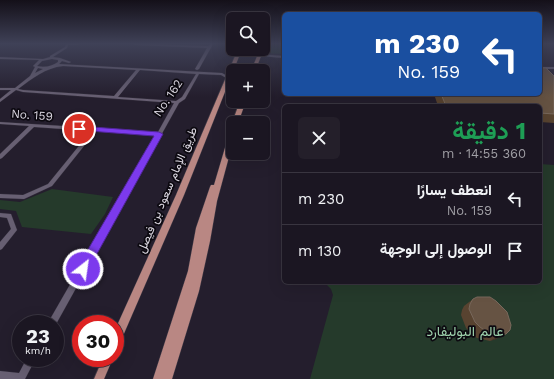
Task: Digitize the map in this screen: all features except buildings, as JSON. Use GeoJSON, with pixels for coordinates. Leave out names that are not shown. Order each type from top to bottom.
{"type":"FeatureCollection","features":[{"type":"Feature","properties":{"kind":"main road","name":"طريق الإمام سعود بن فيصل"},"geometry":{"type":"LineString","coordinates":[[124,321],[180,195],[226,85]]}},
{"type":"Feature","properties":{"kind":"main road"},"geometry":{"type":"LineString","coordinates":[[167,379],[188,312],[206,241],[213,201],[226,156]]}},
{"type":"Feature","properties":{"kind":"main road"},"geometry":{"type":"LineString","coordinates":[[158,379],[192,271],[200,228],[207,203],[223,166]]}},
{"type":"Feature","properties":{"kind":"main road"},"geometry":{"type":"LineString","coordinates":[[99,379],[104,367]]}},
{"type":"Feature","properties":{"kind":"street"},"geometry":{"type":"LineString","coordinates":[[0,62],[30,63],[36,67],[47,68]]}},
{"type":"Feature","properties":{"kind":"street"},"geometry":{"type":"LineString","coordinates":[[31,77],[39,62]]}},
{"type":"Feature","properties":{"kind":"street"},"geometry":{"type":"LineString","coordinates":[[53,66],[58,62]]}},
{"type":"Feature","properties":{"kind":"street"},"geometry":{"type":"LineString","coordinates":[[67,62],[198,71],[222,74],[226,76]]}},
{"type":"Feature","properties":{"kind":"street","name":"No. 162"},"geometry":{"type":"LineString","coordinates":[[57,315],[159,134],[178,102],[184,98],[202,62]]}},
{"type":"Feature","properties":{"kind":"street"},"geometry":{"type":"LineString","coordinates":[[0,100],[31,77],[53,66],[63,65],[138,70],[226,71]]}},
{"type":"Feature","properties":{"kind":"street"},"geometry":{"type":"LineString","coordinates":[[542,69],[554,69]]}},
{"type":"Feature","properties":{"kind":"street"},"geometry":{"type":"LineString","coordinates":[[116,97],[138,70]]}},
{"type":"Feature","properties":{"kind":"street"},"geometry":{"type":"LineString","coordinates":[[0,89],[178,102]]}},
{"type":"Feature","properties":{"kind":"street","name":"No. 159"},"geometry":{"type":"LineString","coordinates":[[0,123],[159,134]]}},
{"type":"Feature","properties":{"kind":"street"},"geometry":{"type":"LineString","coordinates":[[0,157],[33,125]]}},
{"type":"Feature","properties":{"kind":"street"},"geometry":{"type":"LineString","coordinates":[[0,196],[24,197],[50,185],[94,130]]}},
{"type":"Feature","properties":{"kind":"street"},"geometry":{"type":"LineString","coordinates":[[0,215],[9,216],[14,230],[0,247]]}},
{"type":"Feature","properties":{"kind":"street"},"geometry":{"type":"LineString","coordinates":[[0,375],[20,378],[27,367]]}},
{"type":"Feature","properties":{"kind":"green space","name":"عالم البوليفارد"},"geometry":{"type":"Polygon","coordinates":[[[542,164],[554,165],[554,379],[310,379],[333,295],[331,289],[326,284],[542,284],[542,164]]]}},
{"type":"Feature","properties":{"kind":"green space"},"geometry":{"type":"Polygon","coordinates":[[[52,189],[113,197],[105,214],[91,234],[22,227],[16,211],[0,209],[0,200],[20,202],[52,189]]]}},
{"type":"Feature","properties":{"kind":"route"},"geometry":{"type":"LineString","coordinates":[[79,129],[159,134],[83,269]]}}]}
